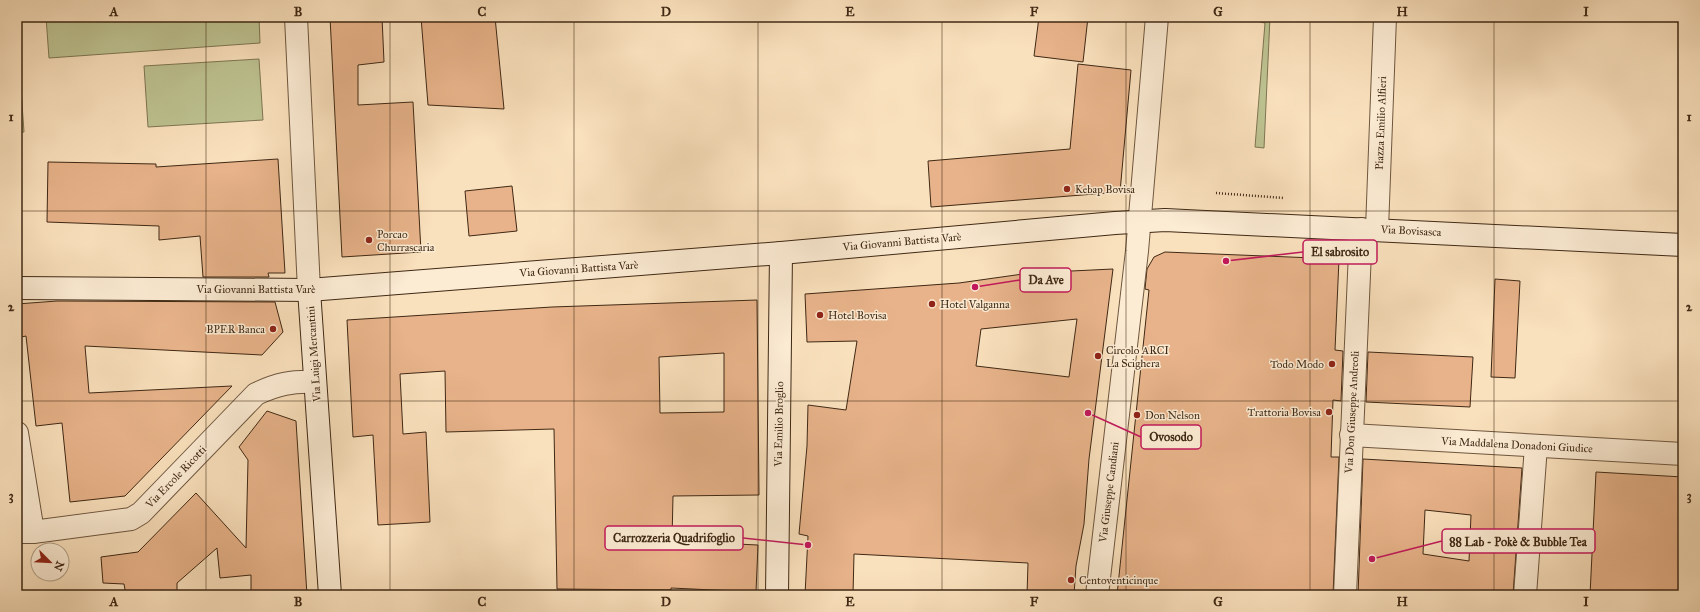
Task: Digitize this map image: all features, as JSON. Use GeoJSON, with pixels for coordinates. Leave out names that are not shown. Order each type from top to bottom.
{"type":"FeatureCollection","features":[{"type":"Feature","properties":{"kind":"street","name":"Via Luigi Mercantini"},"geometry":{"type":"LineString","coordinates":[[296,17],[309,290],[330,595]]}},
{"type":"Feature","properties":{"kind":"street"},"geometry":{"type":"LineString","coordinates":[[1140,221],[1157,17]]}},
{"type":"Feature","properties":{"kind":"street","name":"Piazza Emilio Alfieri"},"geometry":{"type":"LineString","coordinates":[[1369,229],[1385,17]]}},
{"type":"Feature","properties":{"kind":"street","name":"Via Bovisasca"},"geometry":{"type":"LineString","coordinates":[[1140,221],[1165,220],[1683,244]]}},
{"type":"Feature","properties":{"kind":"street","name":"Via Giovanni Battista Varè"},"geometry":{"type":"LineString","coordinates":[[17,288],[309,290],[781,253],[1140,221]]}},
{"type":"Feature","properties":{"kind":"street","name":"Via Giuseppe Candiani"},"geometry":{"type":"LineString","coordinates":[[1097,595],[1140,221]]}},
{"type":"Feature","properties":{"kind":"street","name":"Via Don Giuseppe Andreoli"},"geometry":{"type":"LineString","coordinates":[[1345,595],[1351,435],[1369,229]]}},
{"type":"Feature","properties":{"kind":"street","name":"Via Emilio Broglio"},"geometry":{"type":"LineString","coordinates":[[777,595],[781,253]]}},
{"type":"Feature","properties":{"kind":"street","name":"Via Ercole Ricotti"},"geometry":{"type":"LineString","coordinates":[[25,532],[131,519],[141,513],[256,394],[269,388],[295,381],[315,382]]}},
{"type":"Feature","properties":{"kind":"street"},"geometry":{"type":"LineString","coordinates":[[17,433],[25,532]]}},
{"type":"Feature","properties":{"kind":"street","name":"Via Maddalena Donadoni Giudice"},"geometry":{"type":"LineString","coordinates":[[1351,435],[1683,454]]}},
{"type":"Feature","properties":{"kind":"street"},"geometry":{"type":"LineString","coordinates":[[1525,595],[1536,446]]}},
{"type":"Feature","properties":{"kind":"path"},"geometry":{"type":"LineString","coordinates":[[1216,193],[1284,198]]}},
{"type":"Feature","properties":{"kind":"green space"},"geometry":{"type":"Polygon","coordinates":[[[46,17],[259,17],[260,43],[49,58],[46,17]]]}},
{"type":"Feature","properties":{"kind":"green space"},"geometry":{"type":"Polygon","coordinates":[[[1261,17],[1270,17],[1264,148],[1255,147],[1265,23],[1260,22],[1261,17]]]}},
{"type":"Feature","properties":{"kind":"green space"},"geometry":{"type":"Polygon","coordinates":[[[259,59],[263,120],[148,127],[144,66],[259,59]]]}},
{"type":"Feature","properties":{"kind":"green space"},"geometry":{"type":"Polygon","coordinates":[[[17,61],[19,61],[24,132],[17,133],[17,61]]]}},
{"type":"Feature","properties":{"kind":"building"},"geometry":{"type":"Polygon","coordinates":[[[330,17],[382,17],[384,62],[358,65],[358,105],[413,102],[421,252],[342,257],[330,17]]]}},
{"type":"Feature","properties":{"kind":"building"},"geometry":{"type":"Polygon","coordinates":[[[421,17],[495,17],[504,109],[428,105],[421,17]]]}},
{"type":"Feature","properties":{"kind":"building"},"geometry":{"type":"Polygon","coordinates":[[[1039,17],[1088,17],[1083,62],[1034,56],[1039,17]]]}},
{"type":"Feature","properties":{"kind":"building"},"geometry":{"type":"Polygon","coordinates":[[[1078,64],[1131,70],[1120,192],[931,207],[928,161],[1070,149],[1078,64]]]}},
{"type":"Feature","properties":{"kind":"building"},"geometry":{"type":"Polygon","coordinates":[[[278,159],[285,273],[268,273],[269,277],[203,277],[200,236],[159,240],[159,226],[47,222],[48,162],[156,164],[156,167],[278,159]]]}},
{"type":"Feature","properties":{"kind":"building"},"geometry":{"type":"Polygon","coordinates":[[[512,186],[517,231],[469,236],[465,191],[512,186]]]}},
{"type":"Feature","properties":{"kind":"building"},"geometry":{"type":"Polygon","coordinates":[[[1165,252],[1339,259],[1335,350],[1343,351],[1341,401],[1333,400],[1331,457],[1339,457],[1333,595],[1117,595],[1149,290],[1145,289],[1147,269],[1154,257],[1165,252]]]}},
{"type":"Feature","properties":{"kind":"building"},"geometry":{"type":"Polygon","coordinates":[[[1113,269],[1089,459],[1084,524],[1076,566],[1074,595],[1027,595],[1028,563],[854,554],[853,595],[805,595],[808,536],[799,534],[807,446],[808,405],[846,410],[857,341],[807,342],[805,294],[959,283],[1030,273],[1113,269]],[[1077,319],[981,329],[976,366],[1069,377],[1077,319]]]}},
{"type":"Feature","properties":{"kind":"building"},"geometry":{"type":"Polygon","coordinates":[[[1495,279],[1520,281],[1515,378],[1491,377],[1495,279]]]}},
{"type":"Feature","properties":{"kind":"building"},"geometry":{"type":"Polygon","coordinates":[[[757,300],[759,495],[673,496],[672,541],[758,545],[756,592],[671,588],[671,590],[557,589],[554,429],[446,432],[445,371],[400,374],[403,434],[426,432],[430,522],[378,525],[373,435],[353,437],[347,320],[552,307],[757,300]],[[724,353],[659,357],[660,413],[724,412],[724,353]]]}},
{"type":"Feature","properties":{"kind":"building"},"geometry":{"type":"Polygon","coordinates":[[[57,301],[275,302],[283,332],[262,355],[85,346],[89,393],[232,386],[125,496],[70,502],[62,423],[36,426],[26,336],[17,338],[17,304],[57,301]]]}},
{"type":"Feature","properties":{"kind":"building"},"geometry":{"type":"Polygon","coordinates":[[[1368,352],[1473,357],[1470,407],[1366,402],[1368,352]]]}},
{"type":"Feature","properties":{"kind":"building"},"geometry":{"type":"Polygon","coordinates":[[[267,411],[296,421],[307,595],[251,595],[251,575],[220,578],[217,548],[177,583],[177,595],[126,595],[124,584],[103,583],[101,557],[138,552],[196,493],[246,548],[248,460],[239,447],[267,411]]]}},
{"type":"Feature","properties":{"kind":"building"},"geometry":{"type":"Polygon","coordinates":[[[1363,459],[1522,468],[1513,595],[1358,595],[1363,459]],[[1425,510],[1423,554],[1469,561],[1471,515],[1425,510]]]}},
{"type":"Feature","properties":{"kind":"building"},"geometry":{"type":"Polygon","coordinates":[[[1596,472],[1683,477],[1683,595],[1590,595],[1596,472]]]}},
{"type":"Feature","properties":{"kind":"place","name":"Kebap Bovisa"},"geometry":{"type":"Point","coordinates":[1067,189]}},
{"type":"Feature","properties":{"kind":"place","name":"Porcao Churrascaria"},"geometry":{"type":"Point","coordinates":[369,240]}},
{"type":"Feature","properties":{"kind":"place","name":"El sabrosito"},"geometry":{"type":"Point","coordinates":[1226,261]}},
{"type":"Feature","properties":{"kind":"place","name":"Da Ave"},"geometry":{"type":"Point","coordinates":[975,287]}},
{"type":"Feature","properties":{"kind":"place","name":"Hotel Valganna"},"geometry":{"type":"Point","coordinates":[932,304]}},
{"type":"Feature","properties":{"kind":"place","name":"Hotel Bovisa"},"geometry":{"type":"Point","coordinates":[820,315]}},
{"type":"Feature","properties":{"kind":"place","name":"BPER Banca"},"geometry":{"type":"Point","coordinates":[273,329]}},
{"type":"Feature","properties":{"kind":"place","name":"Circolo ARCI La Scighera"},"geometry":{"type":"Point","coordinates":[1098,356]}},
{"type":"Feature","properties":{"kind":"place","name":"Todo Modo"},"geometry":{"type":"Point","coordinates":[1332,364]}},
{"type":"Feature","properties":{"kind":"place","name":"Trattoria Bovisa"},"geometry":{"type":"Point","coordinates":[1329,412]}},
{"type":"Feature","properties":{"kind":"place","name":"Ovosodo"},"geometry":{"type":"Point","coordinates":[1088,413]}},
{"type":"Feature","properties":{"kind":"place","name":"Don Nelson"},"geometry":{"type":"Point","coordinates":[1137,415]}},
{"type":"Feature","properties":{"kind":"place","name":"Carrozzeria Quadrifoglio"},"geometry":{"type":"Point","coordinates":[808,545]}},
{"type":"Feature","properties":{"kind":"place","name":"88 Lab - Pokè & Bubble Tea"},"geometry":{"type":"Point","coordinates":[1372,559]}},
{"type":"Feature","properties":{"kind":"place","name":"Centoventicinque"},"geometry":{"type":"Point","coordinates":[1071,580]}}]}
